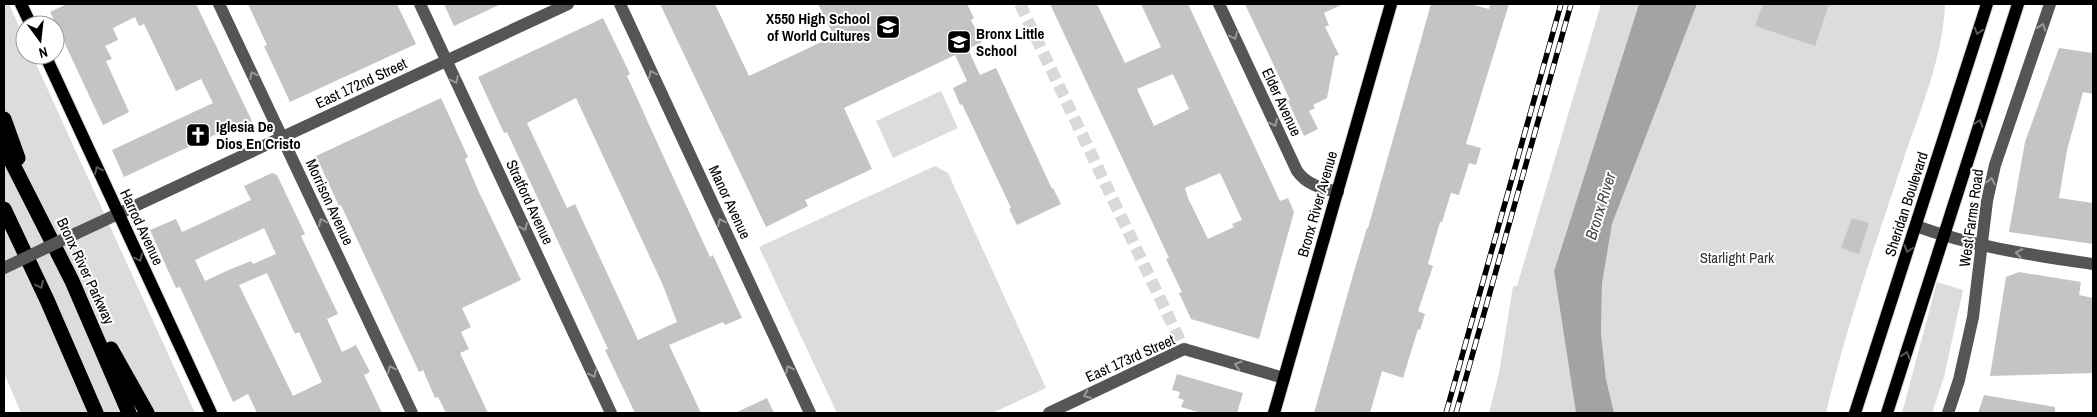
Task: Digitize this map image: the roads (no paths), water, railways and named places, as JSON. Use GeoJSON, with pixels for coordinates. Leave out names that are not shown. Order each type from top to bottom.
{"type":"FeatureCollection","features":[{"type":"Feature","properties":{"kind":"highway"},"geometry":{"type":"LineString","coordinates":[[4,119],[42,220]]}},
{"type":"Feature","properties":{"kind":"highway","name":"Bronx River Parkway"},"geometry":{"type":"LineString","coordinates":[[4,147],[72,281],[129,413]]}},
{"type":"Feature","properties":{"kind":"highway"},"geometry":{"type":"LineString","coordinates":[[4,209],[55,317],[96,413]]}},
{"type":"Feature","properties":{"kind":"highway"},"geometry":{"type":"LineString","coordinates":[[72,281],[147,413]]}},
{"type":"Feature","properties":{"kind":"main road","name":"Bronx River Avenue"},"geometry":{"type":"LineString","coordinates":[[1274,413],[1392,4]]}},
{"type":"Feature","properties":{"kind":"main road","name":"Sheridan Boulevard"},"geometry":{"type":"LineString","coordinates":[[1855,413],[1986,4]]}},
{"type":"Feature","properties":{"kind":"main road"},"geometry":{"type":"LineString","coordinates":[[1887,413],[2018,4]]}},
{"type":"Feature","properties":{"kind":"main road","name":"Harrod Avenue"},"geometry":{"type":"LineString","coordinates":[[50,65],[211,413]]}},
{"type":"Feature","properties":{"kind":"street","name":"Morrison Avenue"},"geometry":{"type":"LineString","coordinates":[[219,4],[412,413]]}},
{"type":"Feature","properties":{"kind":"street","name":"Stratford Avenue"},"geometry":{"type":"LineString","coordinates":[[420,4],[611,413]]}},
{"type":"Feature","properties":{"kind":"street","name":"East 172nd Street"},"geometry":{"type":"LineString","coordinates":[[4,268],[568,4]]}},
{"type":"Feature","properties":{"kind":"street","name":"Manor Avenue"},"geometry":{"type":"LineString","coordinates":[[620,4],[810,413]]}},
{"type":"Feature","properties":{"kind":"street","name":"Elder Avenue"},"geometry":{"type":"LineString","coordinates":[[1219,4],[1297,171],[1303,180],[1313,186],[1338,192]]}},
{"type":"Feature","properties":{"kind":"street","name":"West Farms Road"},"geometry":{"type":"LineString","coordinates":[[1948,413],[1967,350],[1973,317],[1987,201],[1995,166],[2050,4]]}},
{"type":"Feature","properties":{"kind":"street"},"geometry":{"type":"LineString","coordinates":[[1916,226],[1982,247],[2093,264]]}},
{"type":"Feature","properties":{"kind":"street","name":"East 173rd Street"},"geometry":{"type":"LineString","coordinates":[[1049,413],[1184,349],[1284,378]]}},
{"type":"Feature","properties":{"kind":"water","name":"Bronx River"},"geometry":{"type":"Polygon","coordinates":[[[1639,4],[1697,4],[1612,224],[1602,284],[1601,333],[1606,379],[1614,413],[1576,413],[1554,271],[1639,4]]]}},
{"type":"Feature","properties":{"kind":"tunnel"},"geometry":{"type":"LineString","coordinates":[[1020,4],[1184,349]]}},
{"type":"Feature","properties":{"kind":"railway"},"geometry":{"type":"LineString","coordinates":[[1446,413],[1561,4]]}},
{"type":"Feature","properties":{"kind":"railway"},"geometry":{"type":"LineString","coordinates":[[1456,413],[1571,4]]}},
{"type":"Feature","properties":{"kind":"place","name":"X550 High School of World Cultures"},"geometry":{"type":"Point","coordinates":[888,27]}},
{"type":"Feature","properties":{"kind":"place","name":"Bronx Little School"},"geometry":{"type":"Point","coordinates":[959,42]}},
{"type":"Feature","properties":{"kind":"place","name":"Iglesia De Dios En Cristo"},"geometry":{"type":"Point","coordinates":[198,135]}},
{"type":"Feature","properties":{"kind":"park label","name":"Starlight Park"},"geometry":{"type":"Point","coordinates":[1737,257]}}]}
